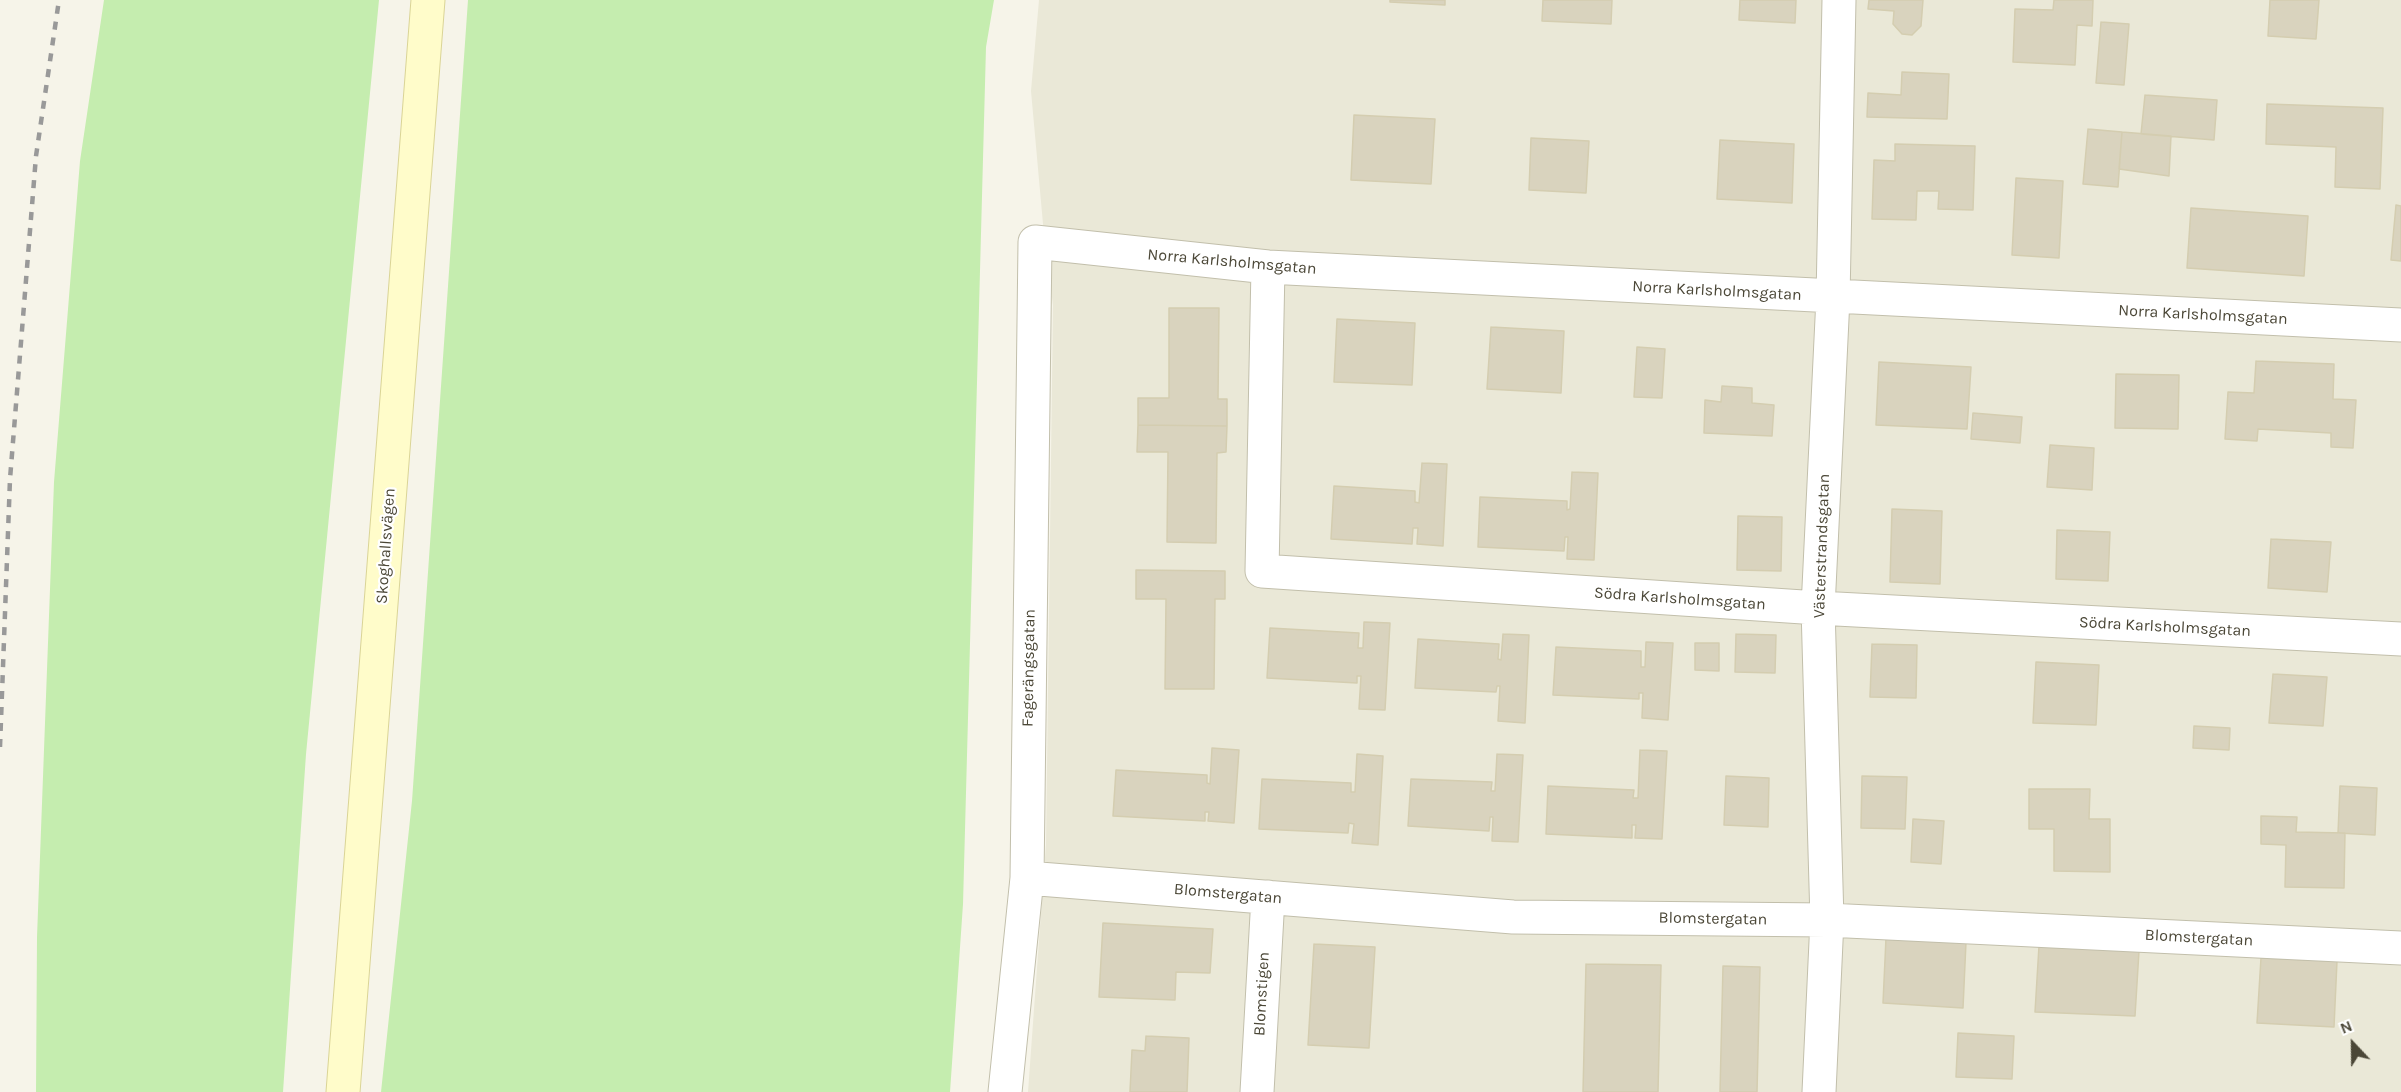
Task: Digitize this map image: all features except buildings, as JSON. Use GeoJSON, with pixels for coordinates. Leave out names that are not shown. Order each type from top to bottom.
{"type":"FeatureCollection","features":[{"type":"Feature","properties":{"kind":"main road","name":"Skoghallsvägen"},"geometry":{"type":"LineString","coordinates":[[343,1092],[428,0]]}},
{"type":"Feature","properties":{"kind":"street","name":"Västerstrandsgatan"},"geometry":{"type":"LineString","coordinates":[[1819,1092],[1827,920],[1818,608],[1833,298],[1839,0]]}},
{"type":"Feature","properties":{"kind":"street","name":"Norra Karlsholmsgatan"},"geometry":{"type":"LineString","coordinates":[[1035,242],[1268,267],[1833,298],[2401,325]]}},
{"type":"Feature","properties":{"kind":"street","name":"Fagerängsgatan"},"geometry":{"type":"LineString","coordinates":[[1005,1092],[1027,878],[1035,242]]}},
{"type":"Feature","properties":{"kind":"street","name":"Södra Karlsholmsgatan"},"geometry":{"type":"LineString","coordinates":[[1268,267],[1262,571],[1818,608],[2401,639]]}},
{"type":"Feature","properties":{"kind":"street","name":"Blomstergatan"},"geometry":{"type":"LineString","coordinates":[[1027,878],[1513,917],[1827,920],[2401,948]]}},
{"type":"Feature","properties":{"kind":"street","name":"Blomstigen"},"geometry":{"type":"LineString","coordinates":[[1257,1092],[1268,897]]}},
{"type":"Feature","properties":{"kind":"shaded area"},"geometry":{"type":"Polygon","coordinates":[[[1039,0],[2401,0],[2401,1092],[1028,1092],[1046,844],[1053,305],[1031,91],[1039,0]]]}},
{"type":"Feature","properties":{"kind":"green space"},"geometry":{"type":"Polygon","coordinates":[[[104,0],[379,0],[306,754],[283,1092],[36,1092],[37,937],[54,482],[80,161],[104,0]]]}},
{"type":"Feature","properties":{"kind":"green space"},"geometry":{"type":"Polygon","coordinates":[[[468,0],[994,0],[986,47],[963,904],[950,1092],[381,1092],[412,801],[468,0]]]}},
{"type":"Feature","properties":{"kind":"railway"},"geometry":{"type":"LineString","coordinates":[[0,747],[10,479],[36,156],[59,0]]}}]}
